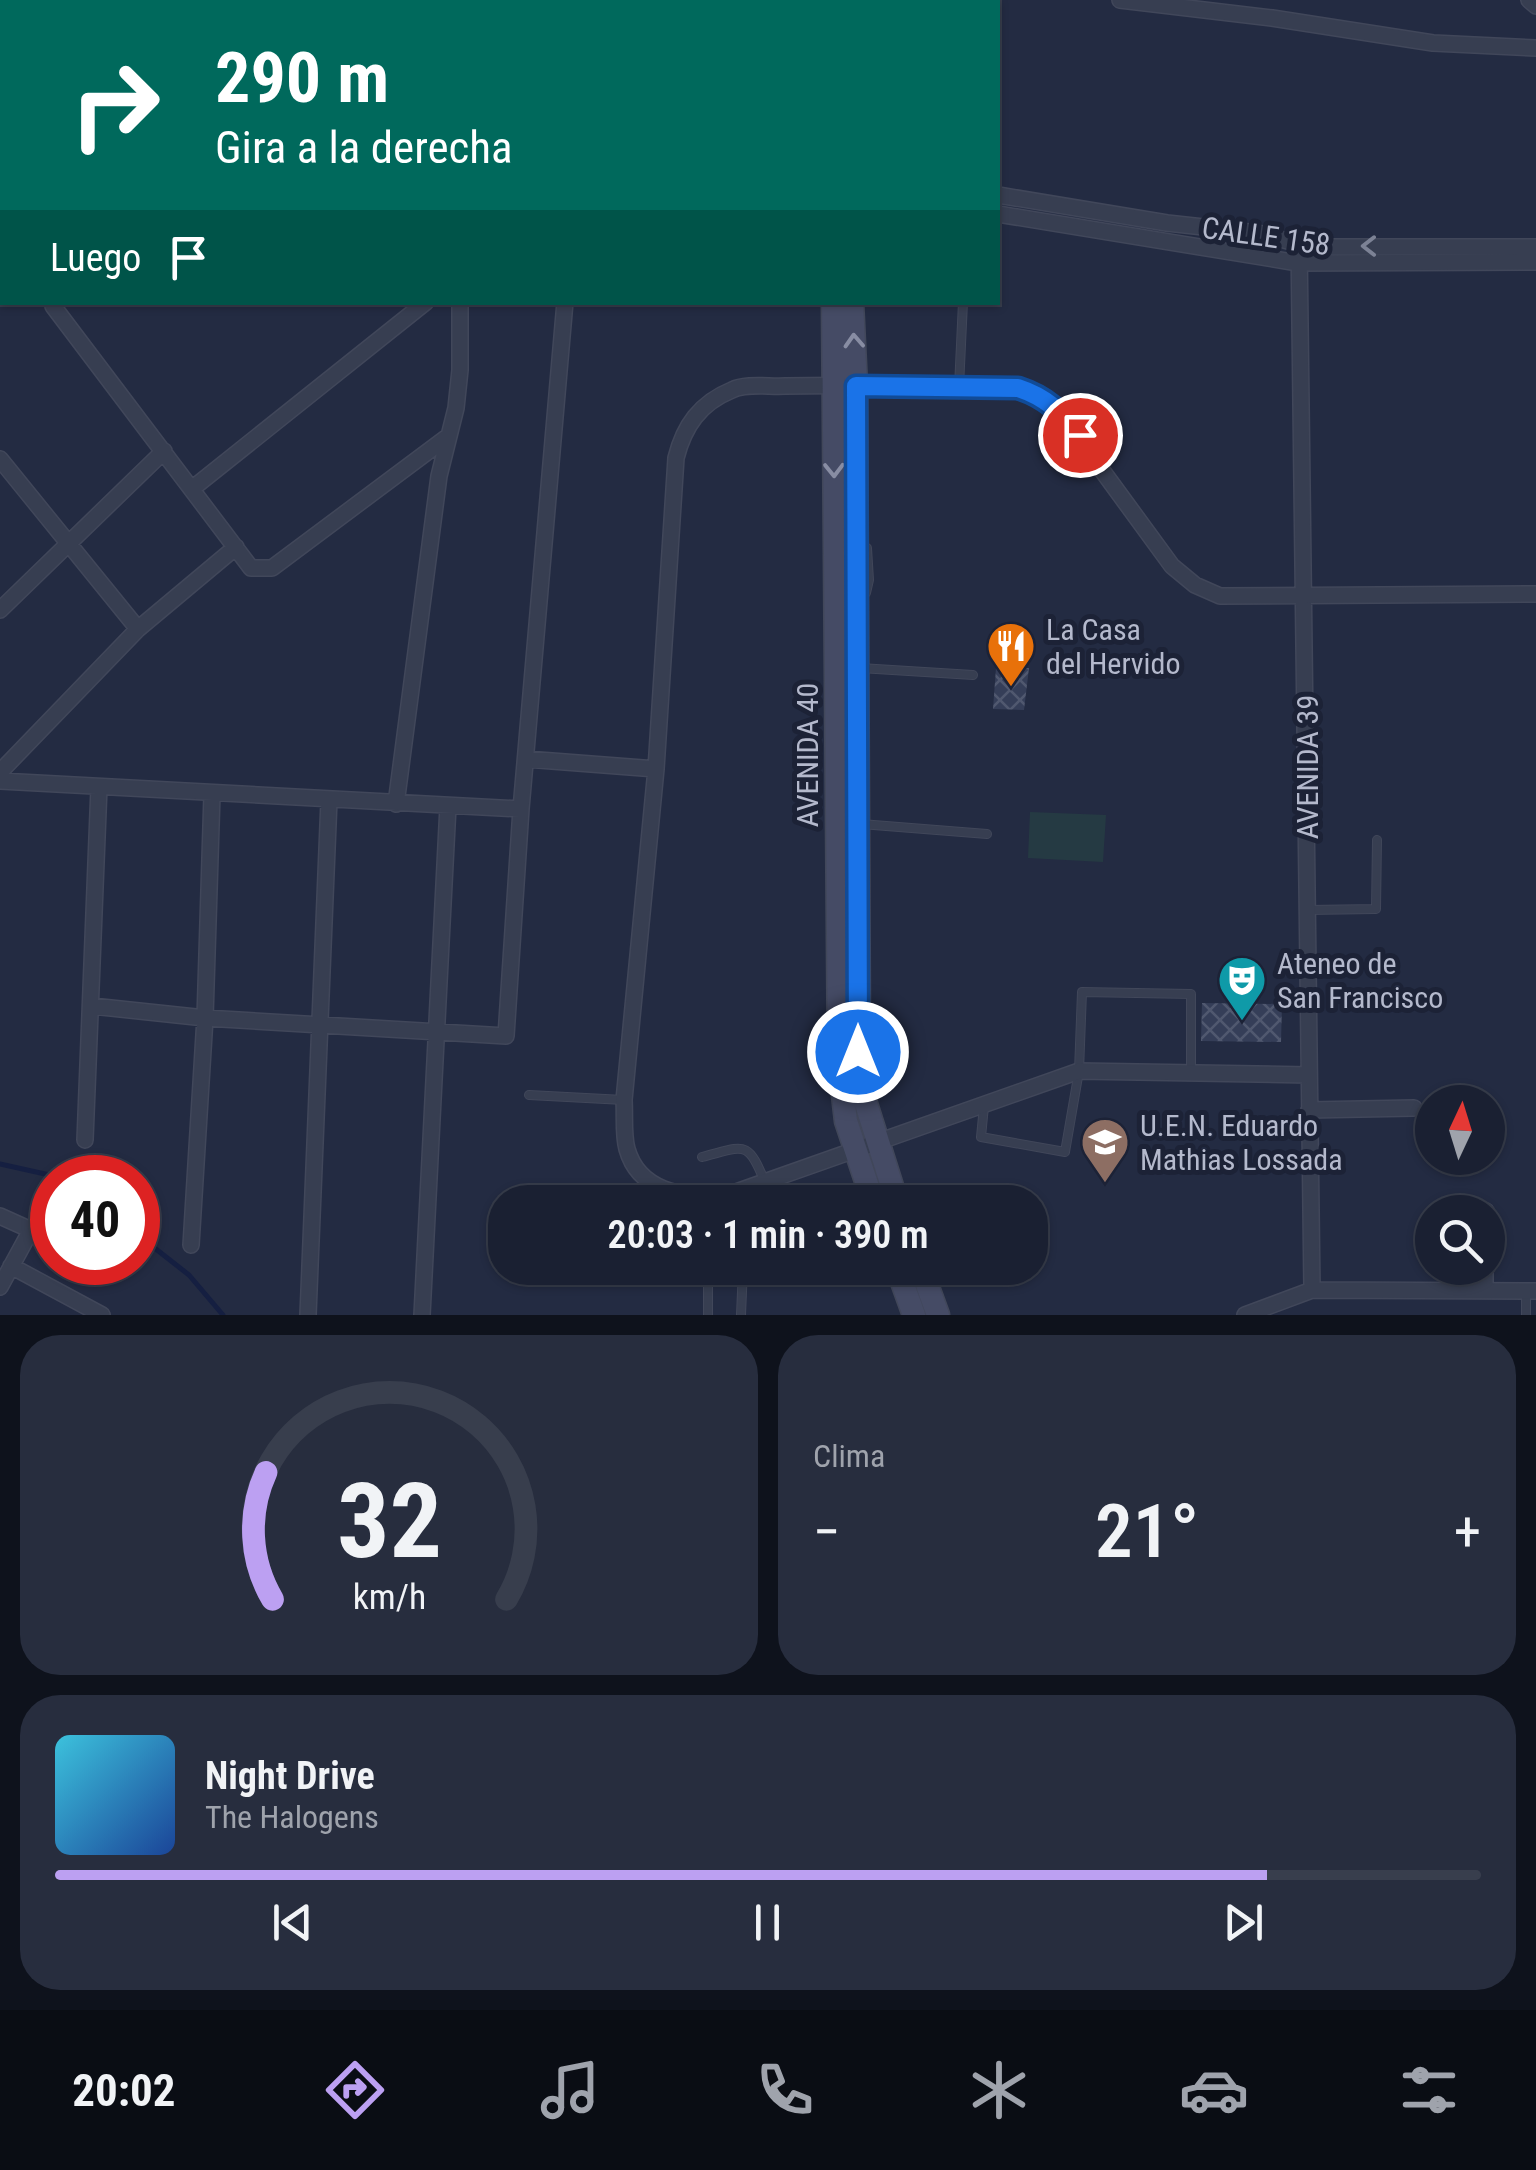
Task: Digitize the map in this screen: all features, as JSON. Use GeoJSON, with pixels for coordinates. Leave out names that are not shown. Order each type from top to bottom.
{"type":"FeatureCollection","features":[{"type":"Feature","properties":{"kind":"street"},"geometry":{"type":"LineString","coordinates":[[1120,0],[1433,43],[1536,48]]}},
{"type":"Feature","properties":{"kind":"street"},"geometry":{"type":"LineString","coordinates":[[1529,0],[1536,6]]}},
{"type":"Feature","properties":{"kind":"street","name":"CALLE 158"},"geometry":{"type":"LineString","coordinates":[[1000,194],[1167,223],[1258,233],[1310,246],[1423,255],[1473,255],[1536,247]]}},
{"type":"Feature","properties":{"kind":"street"},"geometry":{"type":"LineString","coordinates":[[1056,222],[1057,205]]}},
{"type":"Feature","properties":{"kind":"street"},"geometry":{"type":"LineString","coordinates":[[1000,214],[1298,262],[1423,255]]}},
{"type":"Feature","properties":{"kind":"street"},"geometry":{"type":"LineString","coordinates":[[1110,231],[1112,214]]}},
{"type":"Feature","properties":{"kind":"street"},"geometry":{"type":"LineString","coordinates":[[1166,240],[1167,223]]}},
{"type":"Feature","properties":{"kind":"street","name":"AVENIDA 39"},"geometry":{"type":"LineString","coordinates":[[1299,244],[1312,1290]]}},
{"type":"Feature","properties":{"kind":"street"},"geometry":{"type":"LineString","coordinates":[[1473,255],[1536,262]]}},
{"type":"Feature","properties":{"kind":"street"},"geometry":{"type":"LineString","coordinates":[[54,305],[251,568],[272,568],[446,438]]}},
{"type":"Feature","properties":{"kind":"street"},"geometry":{"type":"LineString","coordinates":[[193,488],[422,305]]}},
{"type":"Feature","properties":{"kind":"street"},"geometry":{"type":"LineString","coordinates":[[396,804],[446,438],[456,408],[460,305]]}},
{"type":"Feature","properties":{"kind":"street"},"geometry":{"type":"LineString","coordinates":[[92,1006],[205,1018],[506,1036],[521,810],[565,305]]}},
{"type":"Feature","properties":{"kind":"street","name":"AVENIDA 40"},"geometry":{"type":"LineString","coordinates":[[833,305],[856,527],[858,1052],[871,1185]]}},
{"type":"Feature","properties":{"kind":"street","name":"AVENIDA 40"},"geometry":{"type":"LineString","coordinates":[[852,305],[844,386],[839,1061],[846,1121],[888,1185]]}},
{"type":"Feature","properties":{"kind":"street"},"geometry":{"type":"LineString","coordinates":[[655,1185],[644,1180],[627,1150],[624,1100],[656,769],[676,458],[690,420],[708,403],[735,388],[1018,388],[1040,395],[1058,410],[1172,566],[1195,585],[1220,596],[1536,594]]}},
{"type":"Feature","properties":{"kind":"street"},"geometry":{"type":"LineString","coordinates":[[0,610],[164,451]]}},
{"type":"Feature","properties":{"kind":"street"},"geometry":{"type":"LineString","coordinates":[[0,459],[138,629]]}},
{"type":"Feature","properties":{"kind":"street"},"geometry":{"type":"LineString","coordinates":[[0,772],[138,629],[236,547]]}},
{"type":"Feature","properties":{"kind":"street"},"geometry":{"type":"LineString","coordinates":[[526,758],[656,769]]}},
{"type":"Feature","properties":{"kind":"street"},"geometry":{"type":"LineString","coordinates":[[0,781],[521,810]]}},
{"type":"Feature","properties":{"kind":"street"},"geometry":{"type":"LineString","coordinates":[[84,1140],[99,788]]}},
{"type":"Feature","properties":{"kind":"street"},"geometry":{"type":"LineString","coordinates":[[192,1245],[212,794]]}},
{"type":"Feature","properties":{"kind":"street"},"geometry":{"type":"LineString","coordinates":[[308,1315],[329,800]]}},
{"type":"Feature","properties":{"kind":"street"},"geometry":{"type":"LineString","coordinates":[[422,1315],[448,806]]}},
{"type":"Feature","properties":{"kind":"street"},"geometry":{"type":"LineString","coordinates":[[761,1185],[1079,1070],[1309,1075]]}},
{"type":"Feature","properties":{"kind":"street"},"geometry":{"type":"LineString","coordinates":[[1309,1110],[1414,1108]]}},
{"type":"Feature","properties":{"kind":"street"},"geometry":{"type":"LineString","coordinates":[[0,1216],[30,1230],[0,1287]]}},
{"type":"Feature","properties":{"kind":"street"},"geometry":{"type":"LineString","coordinates":[[11,1266],[102,1315]]}},
{"type":"Feature","properties":{"kind":"street"},"geometry":{"type":"LineString","coordinates":[[903,1285],[914,1315]]}},
{"type":"Feature","properties":{"kind":"street"},"geometry":{"type":"LineString","coordinates":[[927,1285],[938,1315]]}},
{"type":"Feature","properties":{"kind":"street"},"geometry":{"type":"LineString","coordinates":[[1485,1285],[1485,1290]]}},
{"type":"Feature","properties":{"kind":"street"},"geometry":{"type":"LineString","coordinates":[[1256,1313],[1312,1290],[1531,1291]]}},
{"type":"Feature","properties":{"kind":"lane"},"geometry":{"type":"LineString","coordinates":[[958,388],[963,305]]}},
{"type":"Feature","properties":{"kind":"lane"},"geometry":{"type":"LineString","coordinates":[[856,668],[973,675]]}},
{"type":"Feature","properties":{"kind":"lane"},"geometry":{"type":"LineString","coordinates":[[857,824],[987,834]]}},
{"type":"Feature","properties":{"kind":"lane"},"geometry":{"type":"LineString","coordinates":[[1308,910],[1376,910],[1376,840]]}},
{"type":"Feature","properties":{"kind":"lane"},"geometry":{"type":"LineString","coordinates":[[984,1104],[981,1137],[1065,1152],[1079,1070],[1082,992],[1191,994],[1191,1073]]}},
{"type":"Feature","properties":{"kind":"lane"},"geometry":{"type":"LineString","coordinates":[[529,1095],[624,1100]]}},
{"type":"Feature","properties":{"kind":"lane"},"geometry":{"type":"LineString","coordinates":[[702,1157],[736,1148],[748,1150],[766,1182]]}},
{"type":"Feature","properties":{"kind":"lane"},"geometry":{"type":"LineString","coordinates":[[708,1285],[708,1315]]}},
{"type":"Feature","properties":{"kind":"lane"},"geometry":{"type":"LineString","coordinates":[[741,1315],[742,1285]]}},
{"type":"Feature","properties":{"kind":"lane"},"geometry":{"type":"LineString","coordinates":[[1526,1315],[1531,1291]]}},
{"type":"Feature","properties":{"kind":"shaded area"},"geometry":{"type":"Polygon","coordinates":[[[1030,812],[1106,815],[1103,862],[1028,858],[1030,812]]]}},
{"type":"Feature","properties":{"kind":"building","name":"La Casa del Hervido"},"geometry":{"type":"Polygon","coordinates":[[[996,668],[1029,668],[1024,710],[993,709],[996,668]]]}},
{"type":"Feature","properties":{"kind":"building","name":"Ateneo de San Francisco"},"geometry":{"type":"Polygon","coordinates":[[[1202,1003],[1282,1004],[1281,1042],[1201,1041],[1202,1003]]]}},
{"type":"Feature","properties":{"kind":"waterway"},"geometry":{"type":"LineString","coordinates":[[0,1164],[30,1171]]}},
{"type":"Feature","properties":{"kind":"waterway"},"geometry":{"type":"LineString","coordinates":[[160,1252],[189,1275],[223,1315]]}},
{"type":"Feature","properties":{"kind":"place","name":"La Casa del Hervido"},"geometry":{"type":"Point","coordinates":[1011,688]}},
{"type":"Feature","properties":{"kind":"place","name":"Ateneo de San Francisco"},"geometry":{"type":"Point","coordinates":[1242,1022]}},
{"type":"Feature","properties":{"kind":"place","name":"U.E.N. Eduardo Mathias Lossada"},"geometry":{"type":"Point","coordinates":[1105,1184]}},
{"type":"Feature","properties":{"kind":"route"},"geometry":{"type":"LineString","coordinates":[[858,1052],[856,386],[1018,388],[1040,395],[1080,435]]}}]}
